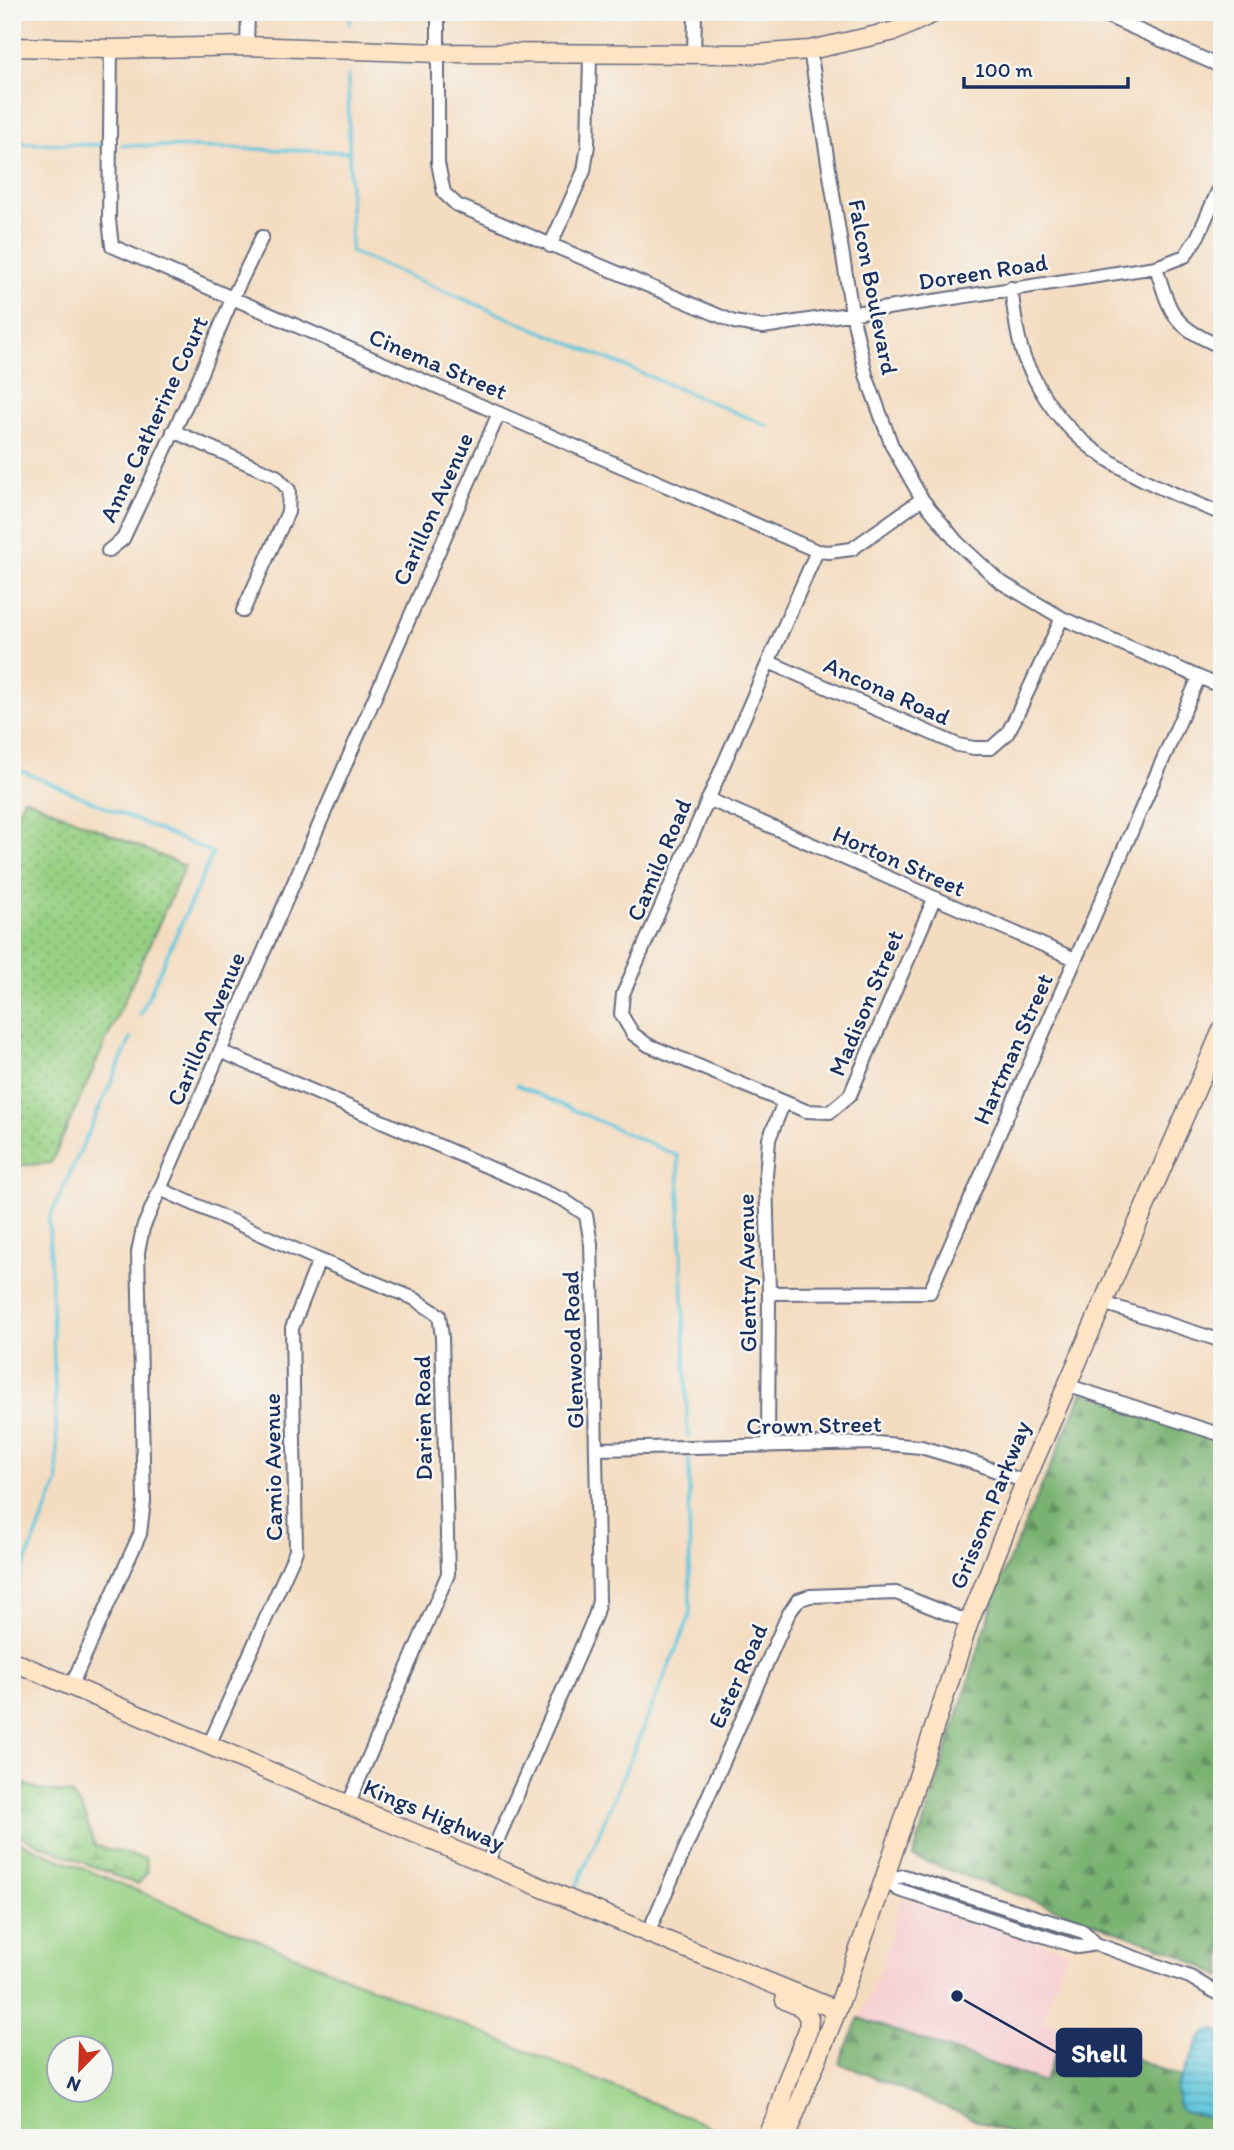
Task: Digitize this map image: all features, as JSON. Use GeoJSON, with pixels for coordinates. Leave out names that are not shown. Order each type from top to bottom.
{"type":"FeatureCollection","features":[{"type":"Feature","properties":{"kind":"street"},"geometry":{"type":"LineString","coordinates":[[247,46],[248,12]]}},
{"type":"Feature","properties":{"kind":"street"},"geometry":{"type":"LineString","coordinates":[[438,12],[438,53]]}},
{"type":"Feature","properties":{"kind":"street"},"geometry":{"type":"LineString","coordinates":[[694,54],[695,12]]}},
{"type":"Feature","properties":{"kind":"street"},"geometry":{"type":"LineString","coordinates":[[12,47],[247,46],[438,53],[753,54],[810,50],[895,31],[936,12]]}},
{"type":"Feature","properties":{"kind":"street"},"geometry":{"type":"LineString","coordinates":[[1098,12],[1222,67]]}},
{"type":"Feature","properties":{"kind":"street","name":"Cinema Street"},"geometry":{"type":"LineString","coordinates":[[111,48],[109,220],[112,246],[817,551],[852,549],[922,499]]}},
{"type":"Feature","properties":{"kind":"street","name":"Falcon Boulevard"},"geometry":{"type":"LineString","coordinates":[[810,50],[852,313],[866,375],[892,446],[922,499],[957,542],[999,581],[1062,618],[1222,687]]}},
{"type":"Feature","properties":{"kind":"street","name":"Doreen Road"},"geometry":{"type":"LineString","coordinates":[[438,53],[438,163],[444,193],[457,205],[734,322],[763,327],[1156,267],[1185,256],[1198,236],[1222,182]]}},
{"type":"Feature","properties":{"kind":"street"},"geometry":{"type":"LineString","coordinates":[[550,246],[584,172],[588,145],[590,55]]}},
{"type":"Feature","properties":{"kind":"street","name":"Anne Catherine Court"},"geometry":{"type":"LineString","coordinates":[[108,551],[123,539],[262,237]]}},
{"type":"Feature","properties":{"kind":"street"},"geometry":{"type":"LineString","coordinates":[[1156,267],[1168,306],[1179,322],[1196,336],[1222,347]]}},
{"type":"Feature","properties":{"kind":"street"},"geometry":{"type":"LineString","coordinates":[[1011,288],[1022,353],[1043,397],[1070,430],[1102,457],[1137,478],[1222,514]]}},
{"type":"Feature","properties":{"kind":"street","name":"Carillon Avenue"},"geometry":{"type":"LineString","coordinates":[[71,1686],[140,1534],[144,1501],[138,1252],[143,1228],[499,413]]}},
{"type":"Feature","properties":{"kind":"street"},"geometry":{"type":"LineString","coordinates":[[173,432],[276,476],[289,490],[288,512],[243,611]]}},
{"type":"Feature","properties":{"kind":"street","name":"Camilo Road"},"geometry":{"type":"LineString","coordinates":[[784,1102],[648,1045],[633,1034],[621,1014],[623,995],[817,551]]}},
{"type":"Feature","properties":{"kind":"street","name":"Ancona Road"},"geometry":{"type":"LineString","coordinates":[[769,663],[958,745],[991,748],[1007,734],[1062,618]]}},
{"type":"Feature","properties":{"kind":"street","name":"Hartman Street"},"geometry":{"type":"LineString","coordinates":[[769,1293],[930,1292],[1199,677]]}},
{"type":"Feature","properties":{"kind":"street","name":"Horton Street"},"geometry":{"type":"LineString","coordinates":[[708,799],[1074,959]]}},
{"type":"Feature","properties":{"kind":"street","name":"Madison Street"},"geometry":{"type":"LineString","coordinates":[[784,1102],[806,1111],[830,1112],[850,1095],[934,899]]}},
{"type":"Feature","properties":{"kind":"street","name":"Grissom Parkway"},"geometry":{"type":"LineString","coordinates":[[785,2138],[837,2010],[884,1880],[969,1622],[1066,1385],[1222,1030]]}},
{"type":"Feature","properties":{"kind":"street","name":"Glenwood Road"},"geometry":{"type":"LineString","coordinates":[[219,1051],[564,1200],[586,1215],[591,1244],[599,1601],[595,1616],[487,1864]]}},
{"type":"Feature","properties":{"kind":"street","name":"Glentry Avenue"},"geometry":{"type":"LineString","coordinates":[[768,1446],[769,1293],[766,1176],[769,1139],[784,1102]]}},
{"type":"Feature","properties":{"kind":"street","name":"Darien Road"},"geometry":{"type":"LineString","coordinates":[[160,1189],[319,1260],[413,1298],[439,1315],[442,1337],[448,1574],[348,1805]]}},
{"type":"Feature","properties":{"kind":"street","name":"Camio Avenue"},"geometry":{"type":"LineString","coordinates":[[209,1745],[296,1551],[292,1328],[319,1260]]}},
{"type":"Feature","properties":{"kind":"street"},"geometry":{"type":"LineString","coordinates":[[1103,1303],[1222,1341]]}},
{"type":"Feature","properties":{"kind":"street"},"geometry":{"type":"LineString","coordinates":[[1066,1385],[1222,1435]]}},
{"type":"Feature","properties":{"kind":"street","name":"Crown Street"},"geometry":{"type":"LineString","coordinates":[[597,1449],[876,1443],[921,1447],[1025,1482]]}},
{"type":"Feature","properties":{"kind":"street","name":"Ester Road"},"geometry":{"type":"LineString","coordinates":[[648,1933],[788,1615],[798,1600],[810,1596],[896,1593],[969,1622]]}},
{"type":"Feature","properties":{"kind":"street","name":"Kings Highway"},"geometry":{"type":"LineString","coordinates":[[12,1661],[648,1933],[837,2010]]}},
{"type":"Feature","properties":{"kind":"street"},"geometry":{"type":"LineString","coordinates":[[884,1880],[899,1890],[1078,1947],[1096,1944],[1190,1978],[1222,1996]]}},
{"type":"Feature","properties":{"kind":"street"},"geometry":{"type":"LineString","coordinates":[[726,1965],[741,1979],[803,2008],[810,2018],[776,2117]]}},
{"type":"Feature","properties":{"kind":"street","name":"Grissom Parkway"},"geometry":{"type":"LineString","coordinates":[[765,2138],[837,2010]]}},
{"type":"Feature","properties":{"kind":"shaded area"},"geometry":{"type":"Polygon","coordinates":[[[901,1897],[1067,1951],[1043,2021],[1065,2030],[1045,2082],[859,2018],[884,1962],[901,1897]]]}},
{"type":"Feature","properties":{"kind":"green space"},"geometry":{"type":"Polygon","coordinates":[[[24,798],[185,866],[51,1163],[12,1166],[12,825],[24,798]]]}},
{"type":"Feature","properties":{"kind":"green space"},"geometry":{"type":"Polygon","coordinates":[[[1083,1392],[1222,1439],[1222,1977],[1177,1953],[913,1857],[999,1584],[1083,1392]]]}},
{"type":"Feature","properties":{"kind":"green space"},"geometry":{"type":"Polygon","coordinates":[[[12,1780],[40,1790],[71,1794],[82,1808],[95,1846],[145,1858],[148,1871],[138,1885],[15,1834],[12,1827],[12,1780]]]}},
{"type":"Feature","properties":{"kind":"green space"},"geometry":{"type":"Polygon","coordinates":[[[12,1839],[733,2136],[12,2138],[12,1839]]]}},
{"type":"Feature","properties":{"kind":"green space"},"geometry":{"type":"Polygon","coordinates":[[[859,2018],[1044,2082],[1065,2030],[1181,2077],[1176,2088],[1209,2117],[1222,2119],[1222,2138],[1020,2138],[839,2063],[859,2018]]]}},
{"type":"Feature","properties":{"kind":"water"},"geometry":{"type":"Polygon","coordinates":[[[1214,2029],[1222,2034],[1222,2119],[1184,2112],[1179,2106],[1176,2088],[1200,2039],[1214,2029]]]}},
{"type":"Feature","properties":{"kind":"waterway"},"geometry":{"type":"LineString","coordinates":[[350,12],[350,24]]}},
{"type":"Feature","properties":{"kind":"waterway"},"geometry":{"type":"LineString","coordinates":[[348,76],[351,252],[768,426]]}},
{"type":"Feature","properties":{"kind":"waterway"},"geometry":{"type":"LineString","coordinates":[[12,220],[16,206],[19,143],[102,145]]}},
{"type":"Feature","properties":{"kind":"waterway"},"geometry":{"type":"LineString","coordinates":[[122,145],[350,152]]}},
{"type":"Feature","properties":{"kind":"waterway"},"geometry":{"type":"LineString","coordinates":[[12,767],[213,853],[140,1015]]}},
{"type":"Feature","properties":{"kind":"waterway"},"geometry":{"type":"LineString","coordinates":[[12,1596],[58,1482],[49,1220],[131,1038]]}},
{"type":"Feature","properties":{"kind":"waterway"},"geometry":{"type":"LineString","coordinates":[[517,1085],[678,1156],[688,1437]]}},
{"type":"Feature","properties":{"kind":"waterway"},"geometry":{"type":"LineString","coordinates":[[577,1886],[690,1616],[689,1458]]}},
{"type":"Feature","properties":{"kind":"place","name":"Shell"},"geometry":{"type":"Point","coordinates":[957,1996]}}]}
